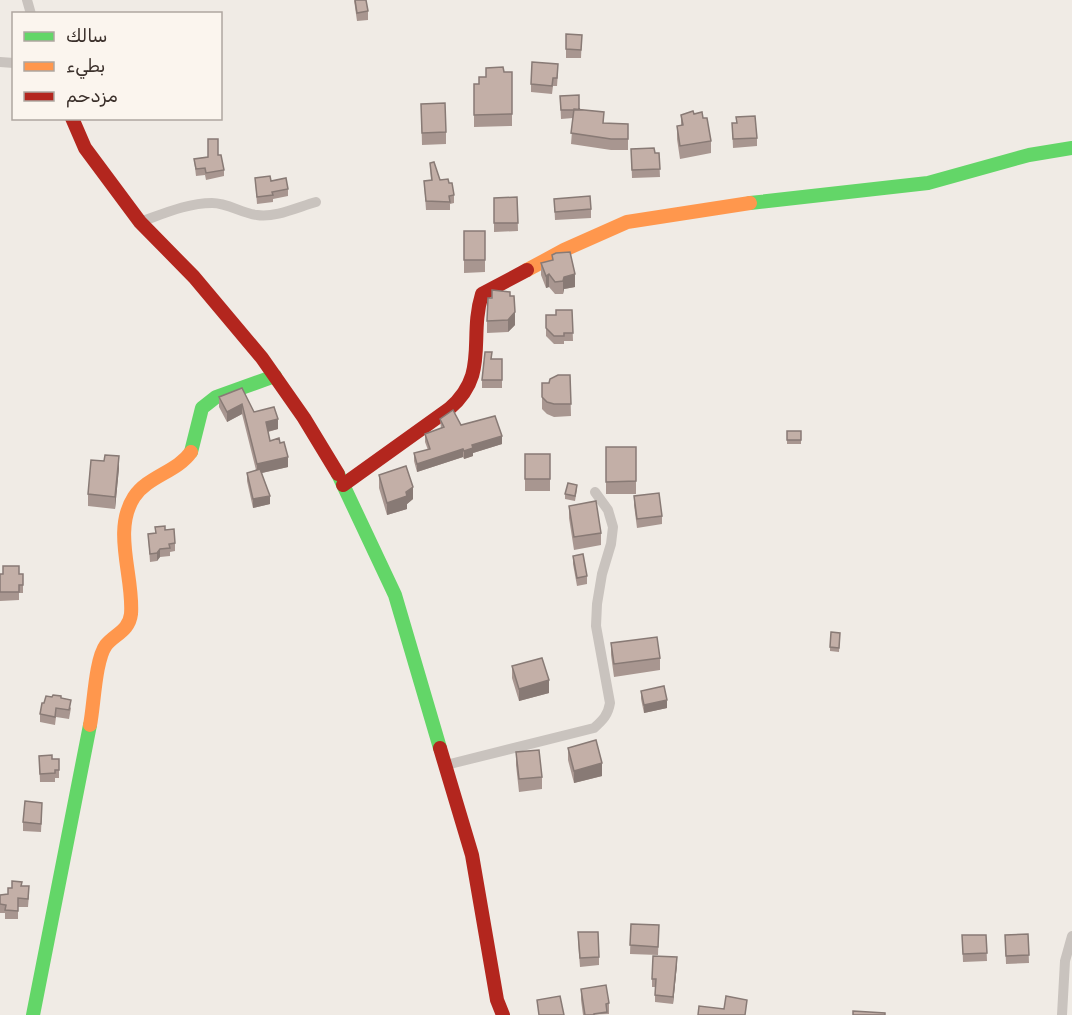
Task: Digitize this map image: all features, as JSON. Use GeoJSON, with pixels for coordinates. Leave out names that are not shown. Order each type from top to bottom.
{"type":"FeatureCollection","features":[{"type":"Feature","properties":{"kind":"street"},"geometry":{"type":"LineString","coordinates":[[73,120],[85,148],[140,222],[194,278],[262,358],[304,418],[344,485],[395,595],[472,855],[497,1000],[503,1015]]}},
{"type":"Feature","properties":{"kind":"street"},"geometry":{"type":"LineString","coordinates":[[344,485],[443,413],[467,390],[476,359],[478,305],[483,294],[564,250],[627,222],[727,205],[928,183],[1029,155],[1072,148]]}},
{"type":"Feature","properties":{"kind":"street"},"geometry":{"type":"LineString","coordinates":[[140,222],[194,205],[213,203],[233,206],[255,215],[266,215],[316,202]]}},
{"type":"Feature","properties":{"kind":"street"},"geometry":{"type":"LineString","coordinates":[[33,1015],[91,721],[101,655],[107,644],[125,630],[131,615],[124,530],[127,513],[134,497],[146,484],[176,466],[192,450],[202,408],[216,396],[275,376]]}},
{"type":"Feature","properties":{"kind":"street"},"geometry":{"type":"LineString","coordinates":[[446,765],[594,728],[608,714],[610,703],[603,669],[597,615],[602,574],[611,544],[613,527],[608,510],[595,492]]}},
{"type":"Feature","properties":{"kind":"street"},"geometry":{"type":"LineString","coordinates":[[1062,1015],[1065,961],[1072,936]]}},
{"type":"Feature","properties":{"kind":"building"},"geometry":{"type":"Polygon","coordinates":[[[355,0],[366,0],[368,11],[357,13],[355,0]]]}},
{"type":"Feature","properties":{"kind":"building"},"geometry":{"type":"Polygon","coordinates":[[[566,34],[582,35],[581,50],[566,49],[566,34]]]}},
{"type":"Feature","properties":{"kind":"building"},"geometry":{"type":"Polygon","coordinates":[[[532,62],[558,64],[557,78],[553,78],[552,86],[531,84],[532,62]]]}},
{"type":"Feature","properties":{"kind":"building"},"geometry":{"type":"Polygon","coordinates":[[[503,67],[504,72],[512,72],[512,114],[474,115],[474,84],[479,84],[479,77],[486,77],[486,68],[503,67]]]}},
{"type":"Feature","properties":{"kind":"building"},"geometry":{"type":"Polygon","coordinates":[[[579,95],[579,110],[561,110],[560,96],[579,95]]]}},
{"type":"Feature","properties":{"kind":"building"},"geometry":{"type":"Polygon","coordinates":[[[445,103],[446,132],[422,133],[421,104],[445,103]]]}},
{"type":"Feature","properties":{"kind":"building"},"geometry":{"type":"Polygon","coordinates":[[[574,109],[604,112],[603,123],[628,124],[628,139],[571,133],[574,109]]]}},
{"type":"Feature","properties":{"kind":"building"},"geometry":{"type":"Polygon","coordinates":[[[693,111],[694,114],[702,112],[703,118],[707,118],[711,141],[680,146],[677,126],[683,125],[681,115],[693,111]]]}},
{"type":"Feature","properties":{"kind":"building"},"geometry":{"type":"Polygon","coordinates":[[[755,116],[757,138],[733,139],[732,123],[737,123],[736,117],[755,116]]]}},
{"type":"Feature","properties":{"kind":"building"},"geometry":{"type":"Polygon","coordinates":[[[208,139],[218,139],[218,155],[221,155],[224,170],[206,173],[205,168],[196,169],[194,159],[208,157],[208,139]]]}},
{"type":"Feature","properties":{"kind":"building"},"geometry":{"type":"Polygon","coordinates":[[[654,148],[655,153],[659,153],[660,169],[632,170],[631,149],[654,148]]]}},
{"type":"Feature","properties":{"kind":"building"},"geometry":{"type":"Polygon","coordinates":[[[434,162],[440,180],[448,179],[449,183],[452,183],[454,195],[449,196],[450,202],[426,201],[424,181],[432,180],[430,163],[434,162]]]}},
{"type":"Feature","properties":{"kind":"building"},"geometry":{"type":"Polygon","coordinates":[[[270,176],[271,181],[286,178],[288,189],[272,192],[273,195],[257,197],[255,178],[270,176]]]}},
{"type":"Feature","properties":{"kind":"building"},"geometry":{"type":"Polygon","coordinates":[[[590,196],[591,209],[555,212],[554,199],[590,196]]]}},
{"type":"Feature","properties":{"kind":"building"},"geometry":{"type":"Polygon","coordinates":[[[517,197],[518,223],[494,223],[494,198],[517,197]]]}},
{"type":"Feature","properties":{"kind":"building"},"geometry":{"type":"Polygon","coordinates":[[[464,231],[485,231],[485,260],[464,260],[464,231]]]}},
{"type":"Feature","properties":{"kind":"building"},"geometry":{"type":"Polygon","coordinates":[[[570,252],[575,274],[564,277],[563,281],[555,282],[549,274],[546,276],[541,263],[553,260],[552,255],[556,253],[570,252]]]}},
{"type":"Feature","properties":{"kind":"building"},"geometry":{"type":"Polygon","coordinates":[[[492,290],[510,292],[510,296],[514,296],[515,312],[508,320],[487,321],[488,298],[492,298],[492,290]]]}},
{"type":"Feature","properties":{"kind":"building"},"geometry":{"type":"Polygon","coordinates":[[[556,310],[572,310],[573,333],[554,336],[546,328],[546,315],[556,315],[556,310]]]}},
{"type":"Feature","properties":{"kind":"building"},"geometry":{"type":"Polygon","coordinates":[[[485,352],[492,352],[491,359],[502,359],[502,380],[482,380],[485,352]]]}},
{"type":"Feature","properties":{"kind":"building"},"geometry":{"type":"Polygon","coordinates":[[[558,375],[570,375],[571,404],[554,404],[542,397],[542,383],[549,383],[550,379],[558,375]]]}},
{"type":"Feature","properties":{"kind":"building"},"geometry":{"type":"Polygon","coordinates":[[[242,388],[254,412],[274,407],[278,419],[266,422],[270,441],[279,438],[280,443],[284,442],[288,457],[257,464],[242,404],[227,412],[219,397],[242,388]]]}},
{"type":"Feature","properties":{"kind":"building"},"geometry":{"type":"Polygon","coordinates":[[[453,410],[461,425],[495,416],[502,436],[472,445],[473,448],[464,451],[463,449],[417,464],[414,453],[430,449],[425,434],[444,427],[440,419],[453,410]]]}},
{"type":"Feature","properties":{"kind":"building"},"geometry":{"type":"Polygon","coordinates":[[[787,431],[801,431],[801,440],[787,440],[787,431]]]}},
{"type":"Feature","properties":{"kind":"building"},"geometry":{"type":"Polygon","coordinates":[[[606,447],[636,447],[636,481],[606,482],[606,447]]]}},
{"type":"Feature","properties":{"kind":"building"},"geometry":{"type":"Polygon","coordinates":[[[525,454],[550,454],[550,479],[525,479],[525,454]]]}},
{"type":"Feature","properties":{"kind":"building"},"geometry":{"type":"Polygon","coordinates":[[[105,455],[119,456],[115,497],[88,494],[91,460],[104,461],[105,455]]]}},
{"type":"Feature","properties":{"kind":"building"},"geometry":{"type":"Polygon","coordinates":[[[406,466],[413,487],[406,492],[407,496],[387,503],[379,475],[406,466]]]}},
{"type":"Feature","properties":{"kind":"building"},"geometry":{"type":"Polygon","coordinates":[[[260,469],[270,496],[253,499],[247,473],[260,469]]]}},
{"type":"Feature","properties":{"kind":"building"},"geometry":{"type":"Polygon","coordinates":[[[568,483],[577,485],[575,496],[565,494],[568,483]]]}},
{"type":"Feature","properties":{"kind":"building"},"geometry":{"type":"Polygon","coordinates":[[[659,493],[662,516],[637,519],[634,496],[659,493]]]}},
{"type":"Feature","properties":{"kind":"building"},"geometry":{"type":"Polygon","coordinates":[[[596,501],[601,533],[574,537],[569,506],[596,501]]]}},
{"type":"Feature","properties":{"kind":"building"},"geometry":{"type":"Polygon","coordinates":[[[165,526],[165,530],[174,529],[175,543],[169,544],[170,548],[160,549],[157,553],[150,554],[148,534],[156,533],[155,527],[165,526]]]}},
{"type":"Feature","properties":{"kind":"building"},"geometry":{"type":"Polygon","coordinates":[[[583,554],[587,576],[577,578],[573,556],[583,554]]]}},
{"type":"Feature","properties":{"kind":"building"},"geometry":{"type":"Polygon","coordinates":[[[3,566],[19,566],[19,574],[23,574],[23,585],[19,585],[19,592],[0,592],[0,574],[3,574],[3,566]]]}},
{"type":"Feature","properties":{"kind":"building"},"geometry":{"type":"Polygon","coordinates":[[[831,632],[840,633],[839,648],[830,647],[831,632]]]}},
{"type":"Feature","properties":{"kind":"building"},"geometry":{"type":"Polygon","coordinates":[[[657,637],[660,658],[614,664],[611,643],[657,637]]]}},
{"type":"Feature","properties":{"kind":"building"},"geometry":{"type":"Polygon","coordinates":[[[542,658],[549,680],[519,689],[512,666],[542,658]]]}},
{"type":"Feature","properties":{"kind":"building"},"geometry":{"type":"Polygon","coordinates":[[[664,686],[667,700],[644,705],[641,691],[664,686]]]}},
{"type":"Feature","properties":{"kind":"building"},"geometry":{"type":"Polygon","coordinates":[[[53,695],[71,700],[69,710],[56,708],[55,717],[40,714],[46,696],[52,697],[53,695]]]}},
{"type":"Feature","properties":{"kind":"building"},"geometry":{"type":"Polygon","coordinates":[[[596,740],[602,763],[574,771],[568,748],[596,740]]]}},
{"type":"Feature","properties":{"kind":"building"},"geometry":{"type":"Polygon","coordinates":[[[539,750],[542,777],[519,779],[516,752],[539,750]]]}},
{"type":"Feature","properties":{"kind":"building"},"geometry":{"type":"Polygon","coordinates":[[[52,755],[52,759],[59,759],[59,770],[55,770],[55,773],[40,774],[39,756],[52,755]]]}},
{"type":"Feature","properties":{"kind":"building"},"geometry":{"type":"Polygon","coordinates":[[[25,801],[42,803],[41,824],[23,822],[25,801]]]}},
{"type":"Feature","properties":{"kind":"building"},"geometry":{"type":"Polygon","coordinates":[[[12,881],[22,882],[21,886],[29,886],[28,899],[18,898],[18,911],[5,910],[6,905],[0,904],[0,895],[8,894],[8,888],[12,888],[12,881]]]}},
{"type":"Feature","properties":{"kind":"building"},"geometry":{"type":"Polygon","coordinates":[[[631,924],[659,925],[658,947],[630,945],[631,924]]]}},
{"type":"Feature","properties":{"kind":"building"},"geometry":{"type":"Polygon","coordinates":[[[578,932],[598,932],[599,957],[580,958],[578,932]]]}},
{"type":"Feature","properties":{"kind":"building"},"geometry":{"type":"Polygon","coordinates":[[[1028,934],[1029,955],[1006,956],[1005,935],[1028,934]]]}},
{"type":"Feature","properties":{"kind":"building"},"geometry":{"type":"Polygon","coordinates":[[[962,935],[986,935],[987,953],[963,954],[962,935]]]}},
{"type":"Feature","properties":{"kind":"building"},"geometry":{"type":"Polygon","coordinates":[[[653,956],[677,957],[673,997],[655,995],[656,979],[652,979],[653,956]]]}},
{"type":"Feature","properties":{"kind":"building"},"geometry":{"type":"Polygon","coordinates":[[[606,985],[609,1003],[606,1004],[607,1012],[585,1015],[581,989],[606,985]]]}},
{"type":"Feature","properties":{"kind":"building"},"geometry":{"type":"Polygon","coordinates":[[[560,996],[564,1015],[539,1015],[537,1000],[560,996]]]}},
{"type":"Feature","properties":{"kind":"building"},"geometry":{"type":"Polygon","coordinates":[[[726,996],[747,1000],[745,1015],[698,1015],[699,1006],[724,1009],[726,996]]]}},
{"type":"Feature","properties":{"kind":"building"},"geometry":{"type":"Polygon","coordinates":[[[853,1011],[885,1013],[885,1015],[853,1015],[853,1011]]]}},
{"type":"Feature","properties":{"kind":"traffic: fast"},"geometry":{"type":"LineString","coordinates":[[750,203],[928,183],[1029,155],[1072,148]]}},
{"type":"Feature","properties":{"kind":"traffic: fast"},"geometry":{"type":"LineString","coordinates":[[191,452],[202,408],[216,397],[275,376]]}},
{"type":"Feature","properties":{"kind":"traffic: fast"},"geometry":{"type":"LineString","coordinates":[[338,474],[395,595],[440,748]]}},
{"type":"Feature","properties":{"kind":"traffic: fast"},"geometry":{"type":"LineString","coordinates":[[33,1015],[90,725]]}},
{"type":"Feature","properties":{"kind":"traffic: slow"},"geometry":{"type":"LineString","coordinates":[[527,270],[564,250],[627,222],[750,203]]}},
{"type":"Feature","properties":{"kind":"traffic: slow"},"geometry":{"type":"LineString","coordinates":[[90,725],[102,652],[130,620],[131,600],[124,539],[128,510],[140,490],[178,465],[191,452]]}},
{"type":"Feature","properties":{"kind":"traffic: jam"},"geometry":{"type":"LineString","coordinates":[[73,120],[85,148],[140,222],[194,277],[262,358],[304,418],[338,474]]}},
{"type":"Feature","properties":{"kind":"traffic: jam"},"geometry":{"type":"LineString","coordinates":[[343,485],[449,409],[462,396],[474,369],[478,310],[482,294],[527,270]]}},
{"type":"Feature","properties":{"kind":"traffic: jam"},"geometry":{"type":"LineString","coordinates":[[440,748],[472,855],[497,1000],[503,1015]]}}]}
